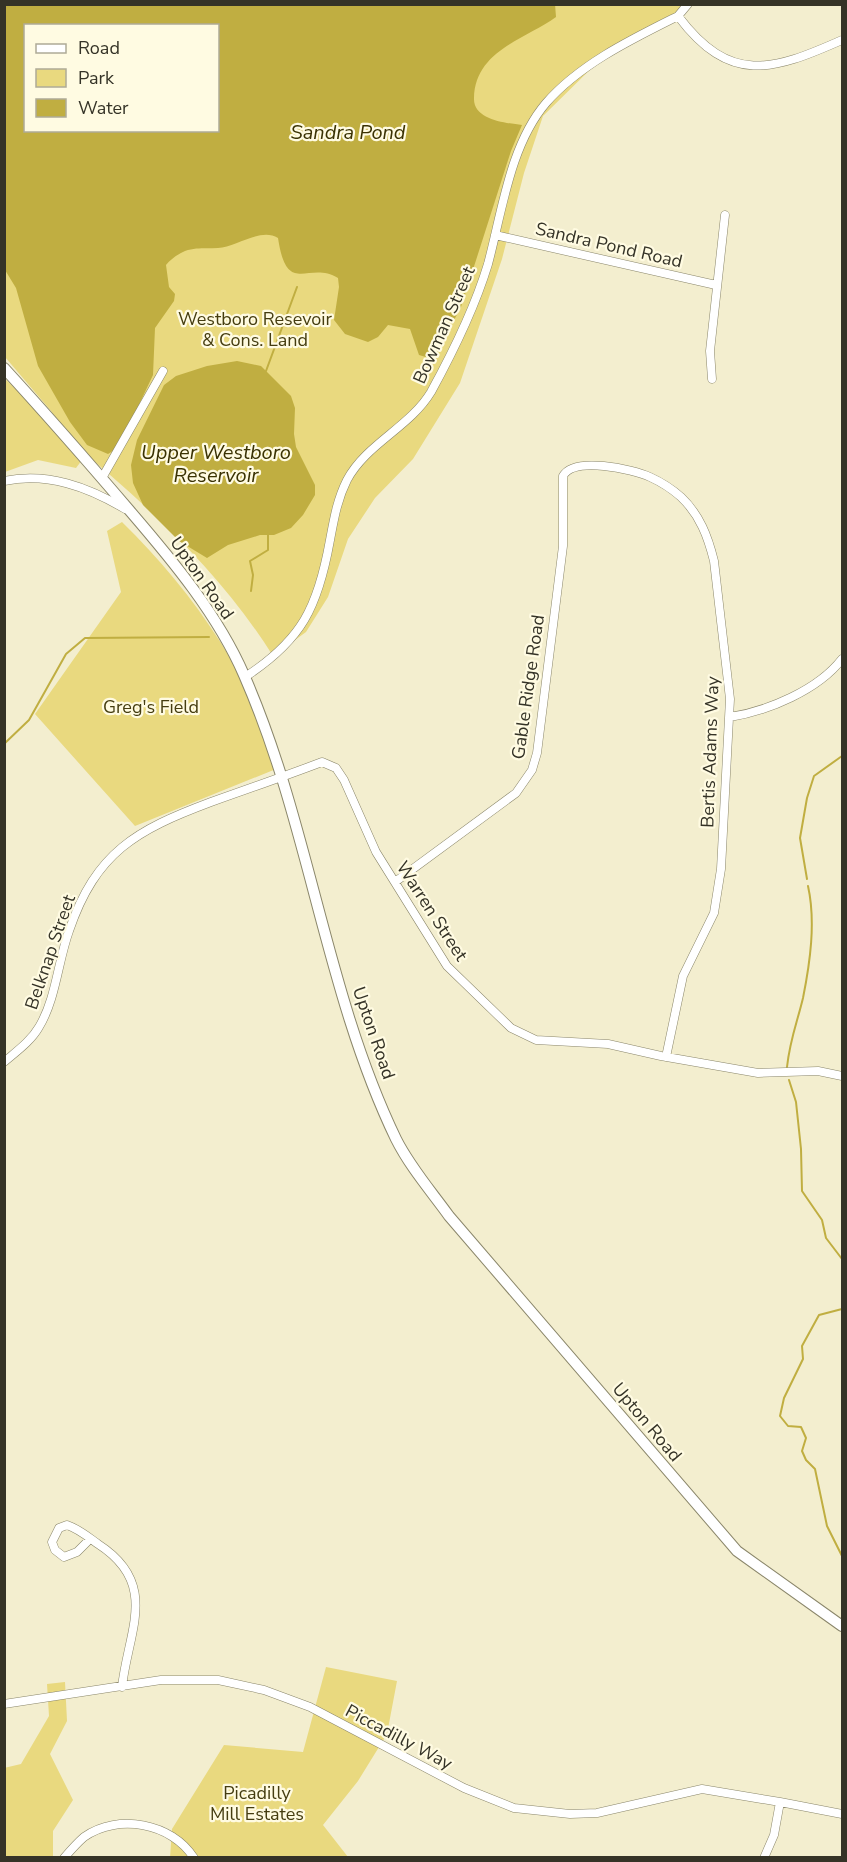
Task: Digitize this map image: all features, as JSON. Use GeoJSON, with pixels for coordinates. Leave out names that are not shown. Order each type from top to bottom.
{"type":"FeatureCollection","features":[{"type":"Feature","properties":{"kind":"main road","name":"Upton Road"},"geometry":{"type":"LineString","coordinates":[[4,368],[132,513],[193,590],[245,677],[284,777],[355,1034],[398,1142],[419,1176],[449,1216],[737,1551],[843,1626]]}},
{"type":"Feature","properties":{"kind":"street","name":"Bowman Street"},"geometry":{"type":"LineString","coordinates":[[245,677],[278,654],[308,616],[325,567],[334,513],[356,466],[407,419],[430,393],[477,295],[516,162],[530,128],[545,105],[580,72],[678,16],[688,4]]}},
{"type":"Feature","properties":{"kind":"street"},"geometry":{"type":"LineString","coordinates":[[678,16],[705,48],[732,62],[766,66],[781,64],[843,40]]}},
{"type":"Feature","properties":{"kind":"street"},"geometry":{"type":"LineString","coordinates":[[712,379],[710,351],[725,215]]}},
{"type":"Feature","properties":{"kind":"street","name":"Sandra Pond Road"},"geometry":{"type":"LineString","coordinates":[[495,235],[716,285]]}},
{"type":"Feature","properties":{"kind":"street"},"geometry":{"type":"LineString","coordinates":[[102,478],[163,371]]}},
{"type":"Feature","properties":{"kind":"street","name":"Bertis Adams Way"},"geometry":{"type":"LineString","coordinates":[[568,469],[578,465],[593,465],[649,476],[666,486],[694,513],[709,541],[714,561],[729,678],[730,717],[721,869],[714,913],[683,976],[666,1057]]}},
{"type":"Feature","properties":{"kind":"street","name":"Gable Ridge Road"},"geometry":{"type":"LineString","coordinates":[[395,882],[516,793],[532,770],[537,753],[563,546],[563,476],[568,469]]}},
{"type":"Feature","properties":{"kind":"street"},"geometry":{"type":"LineString","coordinates":[[4,481],[44,479],[70,483],[132,513]]}},
{"type":"Feature","properties":{"kind":"street"},"geometry":{"type":"LineString","coordinates":[[730,717],[749,714],[810,686],[829,675],[843,659]]}},
{"type":"Feature","properties":{"kind":"street","name":"Warren Street"},"geometry":{"type":"LineString","coordinates":[[284,777],[322,762],[336,768],[376,852],[447,966],[511,1028],[536,1040],[608,1044],[758,1073],[818,1071],[843,1076]]}},
{"type":"Feature","properties":{"kind":"street","name":"Belknap Street"},"geometry":{"type":"LineString","coordinates":[[4,1062],[40,1026],[47,1010],[69,929],[90,885],[107,861],[134,836],[154,825],[284,777]]}},
{"type":"Feature","properties":{"kind":"street"},"geometry":{"type":"LineString","coordinates":[[90,1539],[77,1552],[64,1557],[55,1550],[52,1542],[59,1528],[67,1525],[90,1539],[112,1554],[134,1588],[136,1617],[124,1665],[122,1687]]}},
{"type":"Feature","properties":{"kind":"street","name":"Piccadilly Way"},"geometry":{"type":"LineString","coordinates":[[4,1704],[188,1679],[218,1680],[264,1690],[310,1707],[464,1788],[514,1808],[570,1814],[597,1813],[702,1789],[843,1814]]}},
{"type":"Feature","properties":{"kind":"street"},"geometry":{"type":"LineString","coordinates":[[764,1857],[774,1835],[780,1802]]}},
{"type":"Feature","properties":{"kind":"street"},"geometry":{"type":"LineString","coordinates":[[64,1857],[84,1837],[111,1826],[125,1824],[162,1830],[177,1839],[194,1857]]}},
{"type":"Feature","properties":{"kind":"green space","name":"Westboro Resevoir & Cons. Land"},"geometry":{"type":"Polygon","coordinates":[[[5,5],[689,5],[608,52],[543,116],[524,173],[502,259],[460,383],[413,459],[375,498],[348,539],[328,597],[306,632],[273,656],[231,597],[207,569],[130,492],[75,445],[85,456],[76,468],[38,460],[5,472],[4,378],[72,442],[51,411],[5,357],[5,5]]]}},
{"type":"Feature","properties":{"kind":"green space","name":"Greg's Field"},"geometry":{"type":"Polygon","coordinates":[[[122,522],[175,580],[221,643],[244,688],[276,769],[135,826],[35,714],[121,592],[107,531],[122,522]]]}},
{"type":"Feature","properties":{"kind":"green space","name":"Picadilly Mill Estates"},"geometry":{"type":"Polygon","coordinates":[[[326,1667],[397,1681],[387,1734],[358,1781],[323,1825],[348,1857],[170,1858],[172,1829],[224,1745],[303,1752],[326,1667]]]}},
{"type":"Feature","properties":{"kind":"green space"},"geometry":{"type":"Polygon","coordinates":[[[65,1682],[67,1721],[50,1754],[73,1800],[53,1831],[53,1857],[5,1857],[4,1768],[21,1764],[49,1716],[47,1684],[65,1682]]]}},
{"type":"Feature","properties":{"kind":"water","name":"Sandra Pond"},"geometry":{"type":"Polygon","coordinates":[[[555,4],[556,17],[492,57],[483,68],[477,82],[474,98],[479,111],[492,119],[522,125],[511,151],[461,307],[436,354],[429,358],[419,355],[410,329],[388,325],[378,337],[368,342],[345,334],[334,320],[339,287],[338,278],[327,274],[293,272],[287,267],[282,256],[278,238],[271,235],[256,236],[225,247],[185,251],[166,265],[169,287],[175,294],[174,301],[155,328],[153,375],[119,447],[108,454],[87,445],[70,422],[38,366],[16,288],[5,270],[5,5],[555,4]]]}},
{"type":"Feature","properties":{"kind":"water","name":"Upper Westboro Reservoir"},"geometry":{"type":"Polygon","coordinates":[[[237,361],[261,366],[291,396],[295,408],[296,447],[315,485],[315,495],[303,515],[291,528],[274,535],[260,535],[228,545],[207,558],[179,541],[143,505],[133,483],[131,465],[137,440],[164,385],[176,376],[207,366],[237,361]]]}},
{"type":"Feature","properties":{"kind":"waterway"},"geometry":{"type":"LineString","coordinates":[[266,371],[297,287]]}},
{"type":"Feature","properties":{"kind":"waterway"},"geometry":{"type":"LineString","coordinates":[[251,591],[253,575],[250,561],[268,550],[268,533]]}},
{"type":"Feature","properties":{"kind":"waterway"},"geometry":{"type":"LineString","coordinates":[[4,744],[29,720],[66,654],[85,638],[209,637]]}},
{"type":"Feature","properties":{"kind":"waterway"},"geometry":{"type":"LineString","coordinates":[[807,879],[800,838],[807,798],[814,776],[842,756]]}},
{"type":"Feature","properties":{"kind":"waterway"},"geometry":{"type":"LineString","coordinates":[[787,1067],[810,957],[812,914],[808,886]]}},
{"type":"Feature","properties":{"kind":"waterway"},"geometry":{"type":"LineString","coordinates":[[789,1080],[796,1102],[801,1149],[802,1191],[822,1220],[826,1238],[842,1259]]}},
{"type":"Feature","properties":{"kind":"waterway"},"geometry":{"type":"LineString","coordinates":[[842,1309],[819,1315],[802,1346],[803,1359],[784,1398],[780,1416],[788,1426],[801,1427],[806,1438],[802,1451],[806,1460],[815,1469],[827,1526],[842,1556]]}}]}
